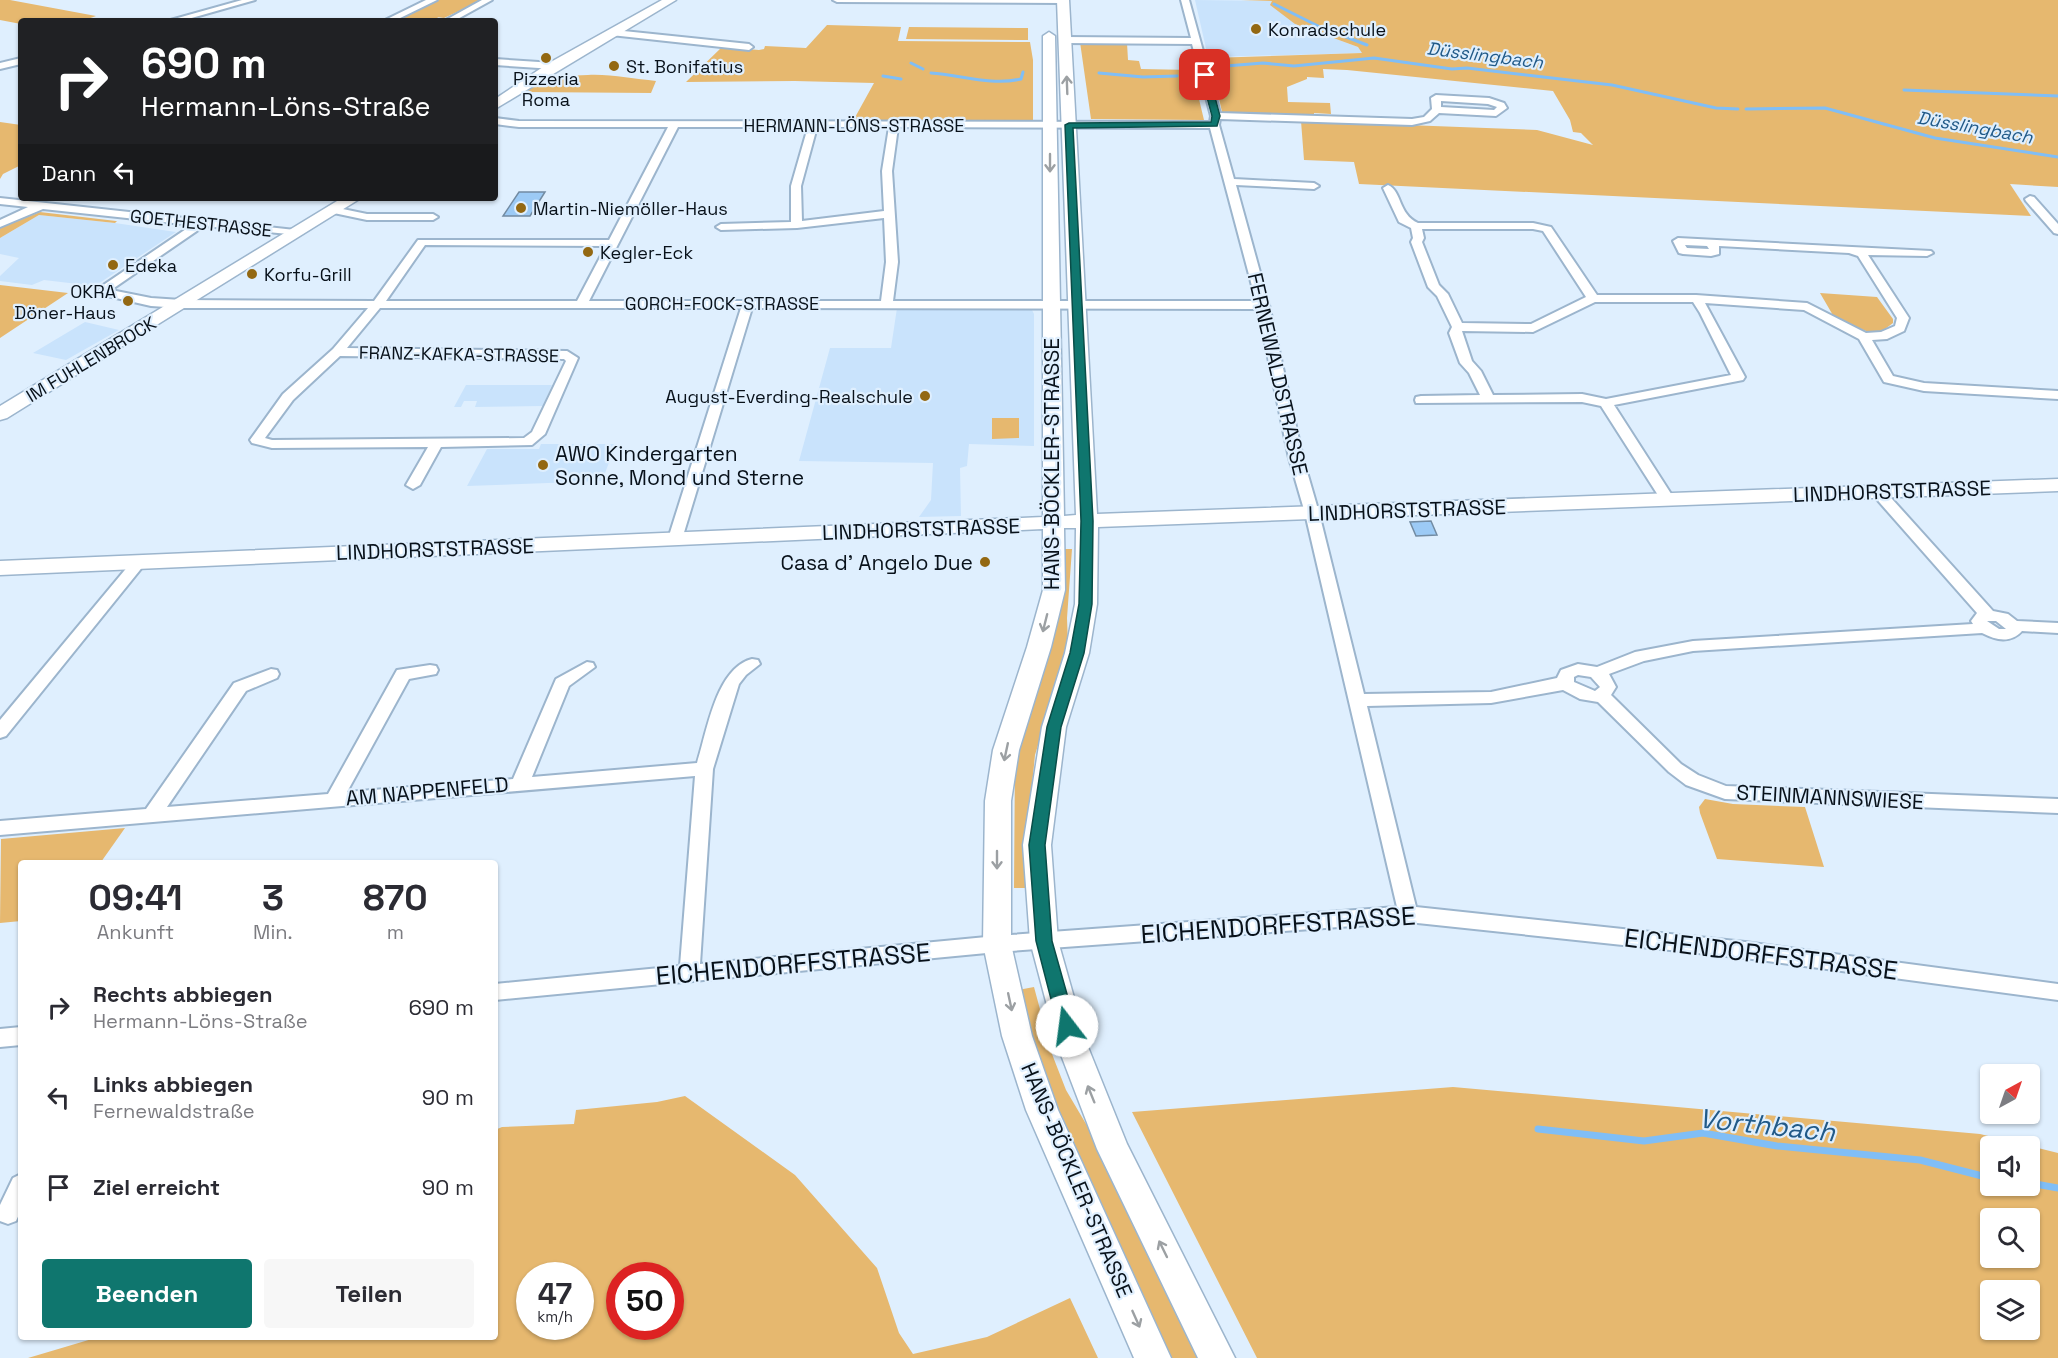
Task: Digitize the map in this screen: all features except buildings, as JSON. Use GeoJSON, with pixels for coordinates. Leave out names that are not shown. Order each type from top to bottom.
{"type":"FeatureCollection","features":[{"type":"Feature","properties":{"kind":"main road"},"geometry":{"type":"LineString","coordinates":[[498,103],[554,66],[670,0]]}},
{"type":"Feature","properties":{"kind":"main road","name":"HANS-BÖCKLER-STRASSE"},"geometry":{"type":"LineString","coordinates":[[1053,7],[1065,40],[1087,521],[1084,613],[1077,653],[1054,727],[1037,845],[1044,941],[1073,1047],[1113,1149],[1217,1358]]}},
{"type":"Feature","properties":{"kind":"main road","name":"HANS-BÖCKLER-STRASSE"},"geometry":{"type":"LineString","coordinates":[[1053,7],[1050,125],[1054,590],[1039,647],[1006,750],[998,801],[997,944],[1017,1036],[1042,1110],[1153,1358]]}},
{"type":"Feature","properties":{"kind":"main road","name":"IM FUHLENBROCK"},"geometry":{"type":"LineString","coordinates":[[0,414],[348,201]]}},
{"type":"Feature","properties":{"kind":"main road","name":"LINDHORSTSTRASSE"},"geometry":{"type":"LineString","coordinates":[[0,568],[1087,521],[2058,484]]}},
{"type":"Feature","properties":{"kind":"street"},"geometry":{"type":"LineString","coordinates":[[225,0],[240,3]]}},
{"type":"Feature","properties":{"kind":"street"},"geometry":{"type":"LineString","coordinates":[[182,18],[251,0]]}},
{"type":"Feature","properties":{"kind":"street"},"geometry":{"type":"LineString","coordinates":[[394,18],[433,0]]}},
{"type":"Feature","properties":{"kind":"street"},"geometry":{"type":"LineString","coordinates":[[454,18],[488,0]]}},
{"type":"Feature","properties":{"kind":"street"},"geometry":{"type":"LineString","coordinates":[[837,0],[1053,7]]}},
{"type":"Feature","properties":{"kind":"street","name":"FERNEWALDSTRASSE"},"geometry":{"type":"LineString","coordinates":[[1185,0],[1263,305],[1296,458],[1312,513],[1408,914]]}},
{"type":"Feature","properties":{"kind":"street"},"geometry":{"type":"LineString","coordinates":[[614,33],[749,47]]}},
{"type":"Feature","properties":{"kind":"street"},"geometry":{"type":"LineString","coordinates":[[1065,40],[1195,41]]}},
{"type":"Feature","properties":{"kind":"street"},"geometry":{"type":"LineString","coordinates":[[0,54],[18,58]]}},
{"type":"Feature","properties":{"kind":"street"},"geometry":{"type":"LineString","coordinates":[[0,66],[18,60]]}},
{"type":"Feature","properties":{"kind":"street"},"geometry":{"type":"LineString","coordinates":[[498,62],[554,66]]}},
{"type":"Feature","properties":{"kind":"street"},"geometry":{"type":"LineString","coordinates":[[1215,120],[1412,122],[1427,119],[1437,110],[1496,112],[1502,108],[1501,105],[1489,101],[1436,98],[1437,110]]}},
{"type":"Feature","properties":{"kind":"street","name":"HERMANN-LÖNS-STRASSE"},"geometry":{"type":"LineString","coordinates":[[498,121],[519,124],[674,125],[1069,125],[1215,120]]}},
{"type":"Feature","properties":{"kind":"street"},"geometry":{"type":"LineString","coordinates":[[887,304],[892,262],[887,171],[894,124]]}},
{"type":"Feature","properties":{"kind":"street"},"geometry":{"type":"LineString","coordinates":[[582,303],[674,125]]}},
{"type":"Feature","properties":{"kind":"street"},"geometry":{"type":"LineString","coordinates":[[797,225],[793,204],[797,178],[813,125]]}},
{"type":"Feature","properties":{"kind":"street"},"geometry":{"type":"LineString","coordinates":[[1231,182],[1314,186]]}},
{"type":"Feature","properties":{"kind":"street"},"geometry":{"type":"LineString","coordinates":[[1388,188],[1403,220],[1416,226],[1533,226],[1547,229],[1593,298]]}},
{"type":"Feature","properties":{"kind":"street"},"geometry":{"type":"LineString","coordinates":[[2030,199],[2058,231]]}},
{"type":"Feature","properties":{"kind":"street","name":"GOETHESTRASSE"},"geometry":{"type":"LineString","coordinates":[[0,201],[295,233]]}},
{"type":"Feature","properties":{"kind":"street"},"geometry":{"type":"LineString","coordinates":[[0,224],[41,206]]}},
{"type":"Feature","properties":{"kind":"street"},"geometry":{"type":"LineString","coordinates":[[333,210],[367,217],[433,217]]}},
{"type":"Feature","properties":{"kind":"street"},"geometry":{"type":"LineString","coordinates":[[721,227],[797,225],[889,214]]}},
{"type":"Feature","properties":{"kind":"street","name":"IM FUHLENBROCK"},"geometry":{"type":"LineString","coordinates":[[181,304],[151,302],[104,292],[106,288],[202,223]]}},
{"type":"Feature","properties":{"kind":"street"},"geometry":{"type":"LineString","coordinates":[[1416,226],[1419,238],[1416,242],[1434,287],[1442,294],[1458,327]]}},
{"type":"Feature","properties":{"kind":"street","name":"FRANZ-KAFKA-STRASSE"},"geometry":{"type":"LineString","coordinates":[[337,352],[560,354],[572,358],[543,425],[534,439],[519,444],[272,444],[257,440],[288,397],[337,352],[378,303],[422,242],[612,243]]}},
{"type":"Feature","properties":{"kind":"street"},"geometry":{"type":"LineString","coordinates":[[1712,243],[1927,253]]}},
{"type":"Feature","properties":{"kind":"street"},"geometry":{"type":"LineString","coordinates":[[1856,251],[1866,258],[1903,318],[1900,328],[1883,336],[1864,338]]}},
{"type":"Feature","properties":{"kind":"street"},"geometry":{"type":"LineString","coordinates":[[1458,327],[1533,328],[1593,298],[1696,299],[1807,307],[1864,338],[1888,379],[1924,387],[2058,395]]}},
{"type":"Feature","properties":{"kind":"street"},"geometry":{"type":"LineString","coordinates":[[1421,400],[1582,398],[1606,403],[1739,377],[1706,312],[1696,299]]}},
{"type":"Feature","properties":{"kind":"street"},"geometry":{"type":"LineString","coordinates":[[675,539],[748,303]]}},
{"type":"Feature","properties":{"kind":"street","name":"GORCH-FOCK-STRASSE"},"geometry":{"type":"LineString","coordinates":[[181,304],[1263,305]]}},
{"type":"Feature","properties":{"kind":"street"},"geometry":{"type":"LineString","coordinates":[[1458,327],[1455,333],[1466,363],[1475,371],[1488,399]]}},
{"type":"Feature","properties":{"kind":"street"},"geometry":{"type":"LineString","coordinates":[[1606,403],[1668,500]]}},
{"type":"Feature","properties":{"kind":"street"},"geometry":{"type":"LineString","coordinates":[[413,485],[436,444]]}},
{"type":"Feature","properties":{"kind":"street"},"geometry":{"type":"LineString","coordinates":[[1878,492],[1996,634],[2009,635],[2015,630],[2014,626],[2058,628]]}},
{"type":"Feature","properties":{"kind":"street"},"geometry":{"type":"LineString","coordinates":[[0,732],[139,562]]}},
{"type":"Feature","properties":{"kind":"street"},"geometry":{"type":"LineString","coordinates":[[1597,673],[1641,656],[1693,646],[1986,622]]}},
{"type":"Feature","properties":{"kind":"street"},"geometry":{"type":"LineString","coordinates":[[689,975],[704,769],[731,683],[740,671],[752,664]]}},
{"type":"Feature","properties":{"kind":"street","name":"AM NAPPENFELD"},"geometry":{"type":"LineString","coordinates":[[520,784],[562,683],[587,667]]}},
{"type":"Feature","properties":{"kind":"street"},"geometry":{"type":"LineString","coordinates":[[1580,669],[1597,673],[1603,677],[1608,687],[1601,695],[1578,693],[1567,684],[1565,679],[1572,670],[1580,669]]}},
{"type":"Feature","properties":{"kind":"street","name":"AM NAPPENFELD"},"geometry":{"type":"LineString","coordinates":[[334,799],[403,674],[430,670]]}},
{"type":"Feature","properties":{"kind":"street"},"geometry":{"type":"LineString","coordinates":[[152,815],[240,687],[271,674]]}},
{"type":"Feature","properties":{"kind":"street"},"geometry":{"type":"LineString","coordinates":[[1357,700],[1457,699],[1510,695],[1567,684]]}},
{"type":"Feature","properties":{"kind":"street","name":"STEINMANNSWIESE"},"geometry":{"type":"LineString","coordinates":[[1601,695],[1675,768],[1692,780],[1725,792],[2058,806]]}},
{"type":"Feature","properties":{"kind":"street","name":"AM NAPPENFELD"},"geometry":{"type":"LineString","coordinates":[[0,828],[704,769]]}},
{"type":"Feature","properties":{"kind":"street","name":"EICHENDORFFSTRASSE"},"geometry":{"type":"LineString","coordinates":[[498,992],[997,944],[1408,914],[1745,950],[2058,992]]}},
{"type":"Feature","properties":{"kind":"street"},"geometry":{"type":"LineString","coordinates":[[0,1038],[18,1036]]}},
{"type":"Feature","properties":{"kind":"street"},"geometry":{"type":"LineString","coordinates":[[8,1213],[18,1191]]}},
{"type":"Feature","properties":{"kind":"shaded area"},"geometry":{"type":"Polygon","coordinates":[[[0,0],[96,16],[90,18],[18,18],[18,23],[0,20],[0,0]]]}},
{"type":"Feature","properties":{"kind":"shaded area"},"geometry":{"type":"Polygon","coordinates":[[[439,0],[483,0],[444,18],[399,18],[439,0]]]}},
{"type":"Feature","properties":{"kind":"shaded area","name":"Konradschule"},"geometry":{"type":"Polygon","coordinates":[[[1195,0],[1272,1],[1295,24],[1358,47],[1363,53],[1208,57],[1195,0]]]}},
{"type":"Feature","properties":{"kind":"shaded area"},"geometry":{"type":"Polygon","coordinates":[[[1241,0],[2058,0],[2058,187],[2010,184],[2031,216],[1359,184],[1354,162],[1304,160],[1301,121],[1537,130],[1593,145],[1581,133],[1573,132],[1570,120],[1553,91],[1347,70],[1323,69],[1324,78],[1307,77],[1287,87],[1288,102],[1330,103],[1331,114],[1314,113],[1314,116],[1222,112],[1210,58],[1362,53],[1358,47],[1295,24],[1270,5],[1272,1],[1241,0]]]}},
{"type":"Feature","properties":{"kind":"shaded area"},"geometry":{"type":"Polygon","coordinates":[[[827,25],[901,27],[898,41],[1030,42],[1033,60],[1033,121],[853,121],[874,83],[686,82],[722,47],[759,50],[764,49],[765,46],[806,48],[827,25]]]}},
{"type":"Feature","properties":{"kind":"shaded area"},"geometry":{"type":"Polygon","coordinates":[[[909,27],[1028,28],[1028,40],[906,39],[909,27]]]}},
{"type":"Feature","properties":{"kind":"shaded area"},"geometry":{"type":"Polygon","coordinates":[[[1080,42],[1127,43],[1128,60],[1139,61],[1141,69],[1192,70],[1204,120],[1091,119],[1080,42]]]}},
{"type":"Feature","properties":{"kind":"shaded area"},"geometry":{"type":"Polygon","coordinates":[[[550,75],[605,75],[656,81],[651,93],[525,92],[550,75]]]}},
{"type":"Feature","properties":{"kind":"shaded area"},"geometry":{"type":"Polygon","coordinates":[[[0,122],[18,125],[18,166],[3,174],[0,179],[0,122]]]}},
{"type":"Feature","properties":{"kind":"shaded area"},"geometry":{"type":"Polygon","coordinates":[[[40,212],[117,221],[115,223],[39,215],[0,238],[0,228],[40,212]]]}},
{"type":"Feature","properties":{"kind":"shaded area"},"geometry":{"type":"Polygon","coordinates":[[[39,215],[176,232],[95,286],[44,280],[32,285],[0,281],[0,276],[19,258],[0,254],[0,238],[39,215]]]}},
{"type":"Feature","properties":{"kind":"shaded area"},"geometry":{"type":"Polygon","coordinates":[[[0,285],[68,293],[0,338],[0,285]]]}},
{"type":"Feature","properties":{"kind":"shaded area"},"geometry":{"type":"Polygon","coordinates":[[[1820,293],[1877,297],[1893,319],[1893,323],[1881,332],[1866,331],[1834,317],[1820,293]]]}},
{"type":"Feature","properties":{"kind":"shaded area","name":"August-Everding-Realschule"},"geometry":{"type":"Polygon","coordinates":[[[897,308],[1024,308],[1032,310],[1034,314],[1034,446],[969,444],[967,466],[960,468],[961,516],[919,517],[931,500],[933,463],[799,461],[830,348],[891,348],[897,308]]]}},
{"type":"Feature","properties":{"kind":"shaded area"},"geometry":{"type":"Polygon","coordinates":[[[85,322],[119,330],[66,360],[33,353],[85,322]]]}},
{"type":"Feature","properties":{"kind":"shaded area"},"geometry":{"type":"Polygon","coordinates":[[[466,385],[552,385],[543,406],[475,407],[477,401],[464,401],[461,407],[454,407],[466,385]]]}},
{"type":"Feature","properties":{"kind":"shaded area"},"geometry":{"type":"Polygon","coordinates":[[[992,418],[1019,418],[1019,438],[992,439],[992,418]]]}},
{"type":"Feature","properties":{"kind":"shaded area","name":"AWO Kindergarten Sonne, Mond und Sterne"},"geometry":{"type":"Polygon","coordinates":[[[541,444],[616,444],[602,481],[467,486],[487,449],[539,449],[541,444]]]}},
{"type":"Feature","properties":{"kind":"shaded area"},"geometry":{"type":"Polygon","coordinates":[[[1061,549],[1072,549],[1067,618],[1068,646],[1035,755],[1028,826],[1028,888],[1014,888],[1015,755],[1061,549]]]}},
{"type":"Feature","properties":{"kind":"shaded area"},"geometry":{"type":"Polygon","coordinates":[[[1705,799],[1733,804],[1805,807],[1824,867],[1717,859],[1700,813],[1699,807],[1705,799]]]}},
{"type":"Feature","properties":{"kind":"shaded area"},"geometry":{"type":"Polygon","coordinates":[[[125,828],[102,860],[18,860],[18,921],[0,923],[1,839],[125,828]]]}},
{"type":"Feature","properties":{"kind":"shaded area"},"geometry":{"type":"Polygon","coordinates":[[[1034,987],[1052,1054],[1066,1090],[1102,1151],[1203,1358],[1165,1358],[1057,1119],[1018,990],[1034,987]]]}},
{"type":"Feature","properties":{"kind":"shaded area"},"geometry":{"type":"Polygon","coordinates":[[[1453,1087],[1980,1134],[1988,1136],[1980,1136],[1980,1196],[2040,1196],[2040,1148],[2058,1153],[2058,1358],[1257,1358],[1132,1112],[1453,1087]]]}},
{"type":"Feature","properties":{"kind":"shaded area"},"geometry":{"type":"Polygon","coordinates":[[[685,1096],[795,1175],[877,1268],[899,1333],[913,1354],[987,1337],[1070,1298],[1098,1358],[28,1358],[89,1340],[498,1340],[498,1129],[574,1124],[576,1110],[657,1102],[685,1096]]]}},
{"type":"Feature","properties":{"kind":"waterway"},"geometry":{"type":"LineString","coordinates":[[1274,4],[1320,27],[1367,45]]}},
{"type":"Feature","properties":{"kind":"waterway","name":"Düsslingbach"},"geometry":{"type":"LineString","coordinates":[[1226,66],[1263,63],[1294,66],[1374,58],[1452,69],[1467,68],[1612,85],[1716,108],[1738,109]]}},
{"type":"Feature","properties":{"kind":"waterway","name":"Düsslingbach"},"geometry":{"type":"LineString","coordinates":[[911,63],[923,69]]}},
{"type":"Feature","properties":{"kind":"waterway","name":"Düsslingbach"},"geometry":{"type":"LineString","coordinates":[[931,73],[1010,81],[1021,79],[1023,72]]}},
{"type":"Feature","properties":{"kind":"waterway","name":"Düsslingbach"},"geometry":{"type":"LineString","coordinates":[[1099,73],[1143,77],[1177,76]]}},
{"type":"Feature","properties":{"kind":"waterway"},"geometry":{"type":"LineString","coordinates":[[883,76],[901,79]]}},
{"type":"Feature","properties":{"kind":"waterway"},"geometry":{"type":"LineString","coordinates":[[1904,90],[2058,96]]}},
{"type":"Feature","properties":{"kind":"waterway","name":"Düsslingbach"},"geometry":{"type":"LineString","coordinates":[[1746,109],[1825,108],[1935,138],[2058,157]]}},
{"type":"Feature","properties":{"kind":"waterway","name":"Vorthbach"},"geometry":{"type":"LineString","coordinates":[[1538,1129],[1644,1141],[1703,1133],[1777,1146],[1920,1160],[1980,1175]]}},
{"type":"Feature","properties":{"kind":"waterway","name":"Vorthbach"},"geometry":{"type":"LineString","coordinates":[[2040,1185],[2058,1188]]}},
{"type":"Feature","properties":{"kind":"place","name":"Konradschule"},"geometry":{"type":"Point","coordinates":[1256,29]}},
{"type":"Feature","properties":{"kind":"place","name":"Pizzeria Roma"},"geometry":{"type":"Point","coordinates":[546,58]}},
{"type":"Feature","properties":{"kind":"place","name":"St. Bonifatius"},"geometry":{"type":"Point","coordinates":[614,66]}},
{"type":"Feature","properties":{"kind":"place","name":"Martin-Niemöller-Haus"},"geometry":{"type":"Point","coordinates":[521,208]}},
{"type":"Feature","properties":{"kind":"place","name":"Kegler-Eck"},"geometry":{"type":"Point","coordinates":[588,252]}},
{"type":"Feature","properties":{"kind":"place","name":"Edeka"},"geometry":{"type":"Point","coordinates":[113,265]}},
{"type":"Feature","properties":{"kind":"place","name":"Korfu-Grill"},"geometry":{"type":"Point","coordinates":[252,274]}},
{"type":"Feature","properties":{"kind":"place","name":"OKRA Döner-Haus"},"geometry":{"type":"Point","coordinates":[128,301]}},
{"type":"Feature","properties":{"kind":"place","name":"August-Everding-Realschule"},"geometry":{"type":"Point","coordinates":[925,396]}},
{"type":"Feature","properties":{"kind":"place","name":"AWO Kindergarten Sonne, Mond und Sterne"},"geometry":{"type":"Point","coordinates":[543,465]}},
{"type":"Feature","properties":{"kind":"place","name":"Casa d' Angelo Due"},"geometry":{"type":"Point","coordinates":[985,562]}},
{"type":"Feature","properties":{"kind":"route"},"geometry":{"type":"LineString","coordinates":[[1067,1026],[1044,941],[1037,845],[1054,727],[1077,653],[1086,604],[1087,521],[1069,125],[1214,124],[1216,116],[1205,75]]}}]}
